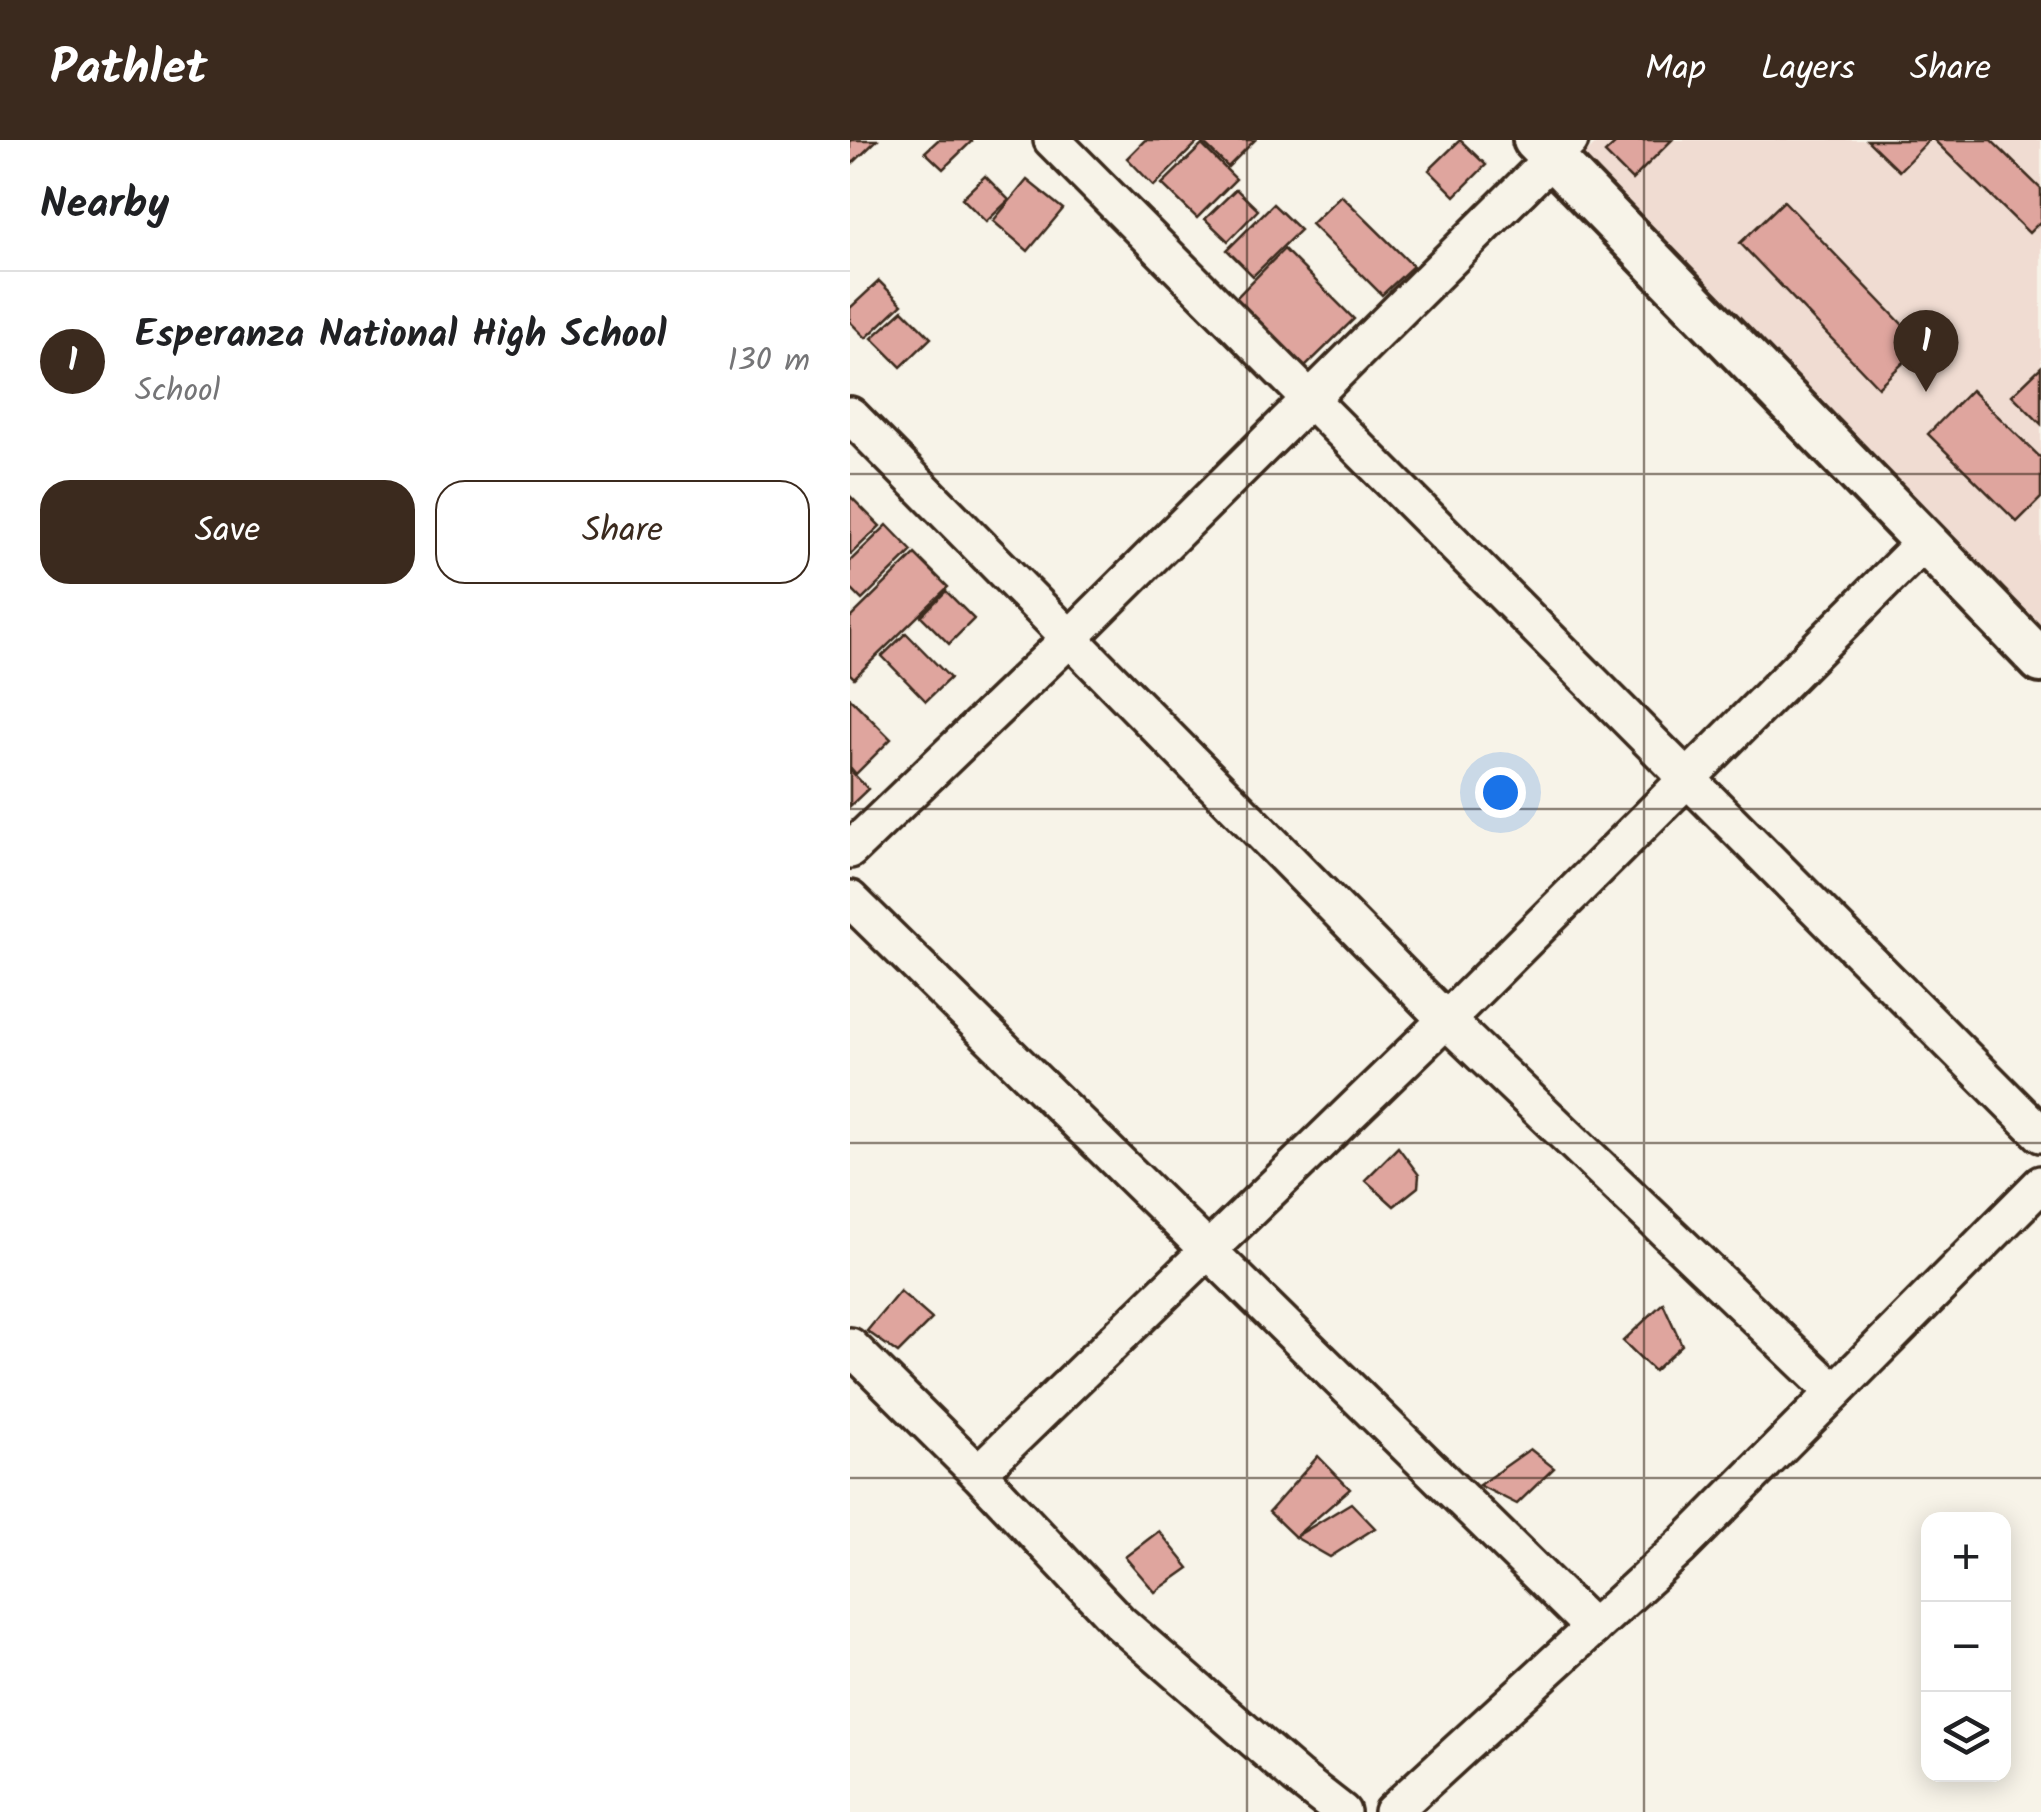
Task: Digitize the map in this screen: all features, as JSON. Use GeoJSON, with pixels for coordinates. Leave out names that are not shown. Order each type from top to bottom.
{"type":"FeatureCollection","features":[{"type":"Feature","properties":{"kind":"street"},"geometry":{"type":"LineString","coordinates":[[1052,140],[2041,1134]]}},
{"type":"Feature","properties":{"kind":"street"},"geometry":{"type":"LineString","coordinates":[[850,850],[1308,401],[1552,146],[2041,661]]}},
{"type":"Feature","properties":{"kind":"street"},"geometry":{"type":"LineString","coordinates":[[850,414],[1446,1020],[1833,1391]]}},
{"type":"Feature","properties":{"kind":"street"},"geometry":{"type":"LineString","coordinates":[[978,1473],[1446,1020],[1924,541]]}},
{"type":"Feature","properties":{"kind":"street"},"geometry":{"type":"LineString","coordinates":[[850,899],[1592,1628]]}},
{"type":"Feature","properties":{"kind":"street"},"geometry":{"type":"LineString","coordinates":[[1392,1812],[1680,1547],[2041,1184]]}},
{"type":"Feature","properties":{"kind":"street"},"geometry":{"type":"LineString","coordinates":[[850,1346],[978,1473],[1118,1622],[1297,1778],[1342,1812]]}},
{"type":"Feature","properties":{"kind":"shaded area"},"geometry":{"type":"Polygon","coordinates":[[[1600,140],[2041,140],[2041,626],[1582,157],[1600,140]]]}},
{"type":"Feature","properties":{"kind":"building"},"geometry":{"type":"Polygon","coordinates":[[[850,140],[877,140],[853,163],[850,140]]]}},
{"type":"Feature","properties":{"kind":"building"},"geometry":{"type":"Polygon","coordinates":[[[938,140],[972,141],[943,169],[925,152],[938,140]]]}},
{"type":"Feature","properties":{"kind":"building"},"geometry":{"type":"Polygon","coordinates":[[[1145,140],[1200,140],[1154,186],[1127,158],[1145,140]]]}},
{"type":"Feature","properties":{"kind":"building"},"geometry":{"type":"Polygon","coordinates":[[[1255,140],[1228,167],[1203,143],[1255,140]]]}},
{"type":"Feature","properties":{"kind":"building"},"geometry":{"type":"Polygon","coordinates":[[[1460,140],[1486,165],[1455,196],[1429,170],[1460,140]]]}},
{"type":"Feature","properties":{"kind":"building"},"geometry":{"type":"Polygon","coordinates":[[[1619,140],[1672,140],[1632,180],[1605,153],[1619,140]]]}},
{"type":"Feature","properties":{"kind":"building"},"geometry":{"type":"Polygon","coordinates":[[[1867,140],[1929,140],[1899,171],[1867,140]]]}},
{"type":"Feature","properties":{"kind":"building"},"geometry":{"type":"Polygon","coordinates":[[[1934,140],[1991,140],[2041,189],[2041,221],[2029,233],[1934,140]]]}},
{"type":"Feature","properties":{"kind":"building"},"geometry":{"type":"Polygon","coordinates":[[[1202,145],[1236,179],[1197,218],[1162,184],[1202,145]]]}},
{"type":"Feature","properties":{"kind":"building"},"geometry":{"type":"Polygon","coordinates":[[[985,176],[1009,200],[986,222],[962,198],[985,176]]]}},
{"type":"Feature","properties":{"kind":"building"},"geometry":{"type":"Polygon","coordinates":[[[1027,180],[1063,209],[1028,251],[993,221],[1027,180]]]}},
{"type":"Feature","properties":{"kind":"building"},"geometry":{"type":"Polygon","coordinates":[[[1236,189],[1258,210],[1228,241],[1205,219],[1236,189]]]}},
{"type":"Feature","properties":{"kind":"building"},"geometry":{"type":"Polygon","coordinates":[[[1341,195],[1413,266],[1382,295],[1311,224],[1341,195]]]}},
{"type":"Feature","properties":{"kind":"building"},"geometry":{"type":"Polygon","coordinates":[[[1784,201],[1922,345],[1878,387],[1740,243],[1784,201]]]}},
{"type":"Feature","properties":{"kind":"building"},"geometry":{"type":"Polygon","coordinates":[[[1273,204],[1300,230],[1253,276],[1227,250],[1273,204]]]}},
{"type":"Feature","properties":{"kind":"building"},"geometry":{"type":"Polygon","coordinates":[[[1284,249],[1354,319],[1301,371],[1232,302],[1284,249]]]}},
{"type":"Feature","properties":{"kind":"building"},"geometry":{"type":"Polygon","coordinates":[[[879,281],[902,304],[866,338],[850,322],[850,308],[879,281]]]}},
{"type":"Feature","properties":{"kind":"building"},"geometry":{"type":"Polygon","coordinates":[[[903,310],[931,338],[901,367],[872,338],[903,310]]]}},
{"type":"Feature","properties":{"kind":"building"},"geometry":{"type":"Polygon","coordinates":[[[2041,367],[2041,424],[2012,395],[2041,367]]]}},
{"type":"Feature","properties":{"kind":"building"},"geometry":{"type":"Polygon","coordinates":[[[1971,390],[2041,458],[2041,498],[2017,522],[1928,434],[1971,390]]]}},
{"type":"Feature","properties":{"kind":"building"},"geometry":{"type":"Polygon","coordinates":[[[850,496],[880,526],[851,554],[850,553],[850,496]]]}},
{"type":"Feature","properties":{"kind":"building"},"geometry":{"type":"Polygon","coordinates":[[[887,525],[912,551],[862,600],[850,588],[850,561],[887,525]]]}},
{"type":"Feature","properties":{"kind":"building"},"geometry":{"type":"Polygon","coordinates":[[[915,554],[948,587],[854,678],[850,674],[850,618],[915,554]]]}},
{"type":"Feature","properties":{"kind":"building"},"geometry":{"type":"Polygon","coordinates":[[[946,591],[974,619],[949,644],[921,616],[946,591]]]}},
{"type":"Feature","properties":{"kind":"building"},"geometry":{"type":"Polygon","coordinates":[[[906,633],[950,678],[926,701],[882,656],[906,633]]]}},
{"type":"Feature","properties":{"kind":"building"},"geometry":{"type":"Polygon","coordinates":[[[850,698],[891,739],[856,774],[850,767],[850,698]]]}},
{"type":"Feature","properties":{"kind":"building"},"geometry":{"type":"Polygon","coordinates":[[[850,770],[868,789],[850,806],[850,770]]]}},
{"type":"Feature","properties":{"kind":"building"},"geometry":{"type":"Polygon","coordinates":[[[1398,1147],[1419,1175],[1418,1187],[1394,1206],[1365,1180],[1398,1147]]]}},
{"type":"Feature","properties":{"kind":"building"},"geometry":{"type":"Polygon","coordinates":[[[900,1291],[932,1319],[898,1353],[867,1331],[900,1291]]]}},
{"type":"Feature","properties":{"kind":"building"},"geometry":{"type":"Polygon","coordinates":[[[1663,1303],[1682,1345],[1654,1371],[1623,1341],[1663,1303]]]}},
{"type":"Feature","properties":{"kind":"building"},"geometry":{"type":"Polygon","coordinates":[[[1530,1449],[1554,1468],[1517,1504],[1479,1485],[1530,1449]]]}},
{"type":"Feature","properties":{"kind":"building"},"geometry":{"type":"Polygon","coordinates":[[[1318,1456],[1350,1489],[1295,1537],[1269,1512],[1318,1456]]]}},
{"type":"Feature","properties":{"kind":"building"},"geometry":{"type":"Polygon","coordinates":[[[1351,1503],[1375,1528],[1330,1557],[1295,1537],[1351,1503]]]}},
{"type":"Feature","properties":{"kind":"building"},"geometry":{"type":"Polygon","coordinates":[[[1159,1531],[1189,1568],[1155,1592],[1125,1557],[1159,1531]]]}},
{"type":"Feature","properties":{"kind":"place","name":"Esperanza National High School"},"geometry":{"type":"Point","coordinates":[1926,392]}}]}
